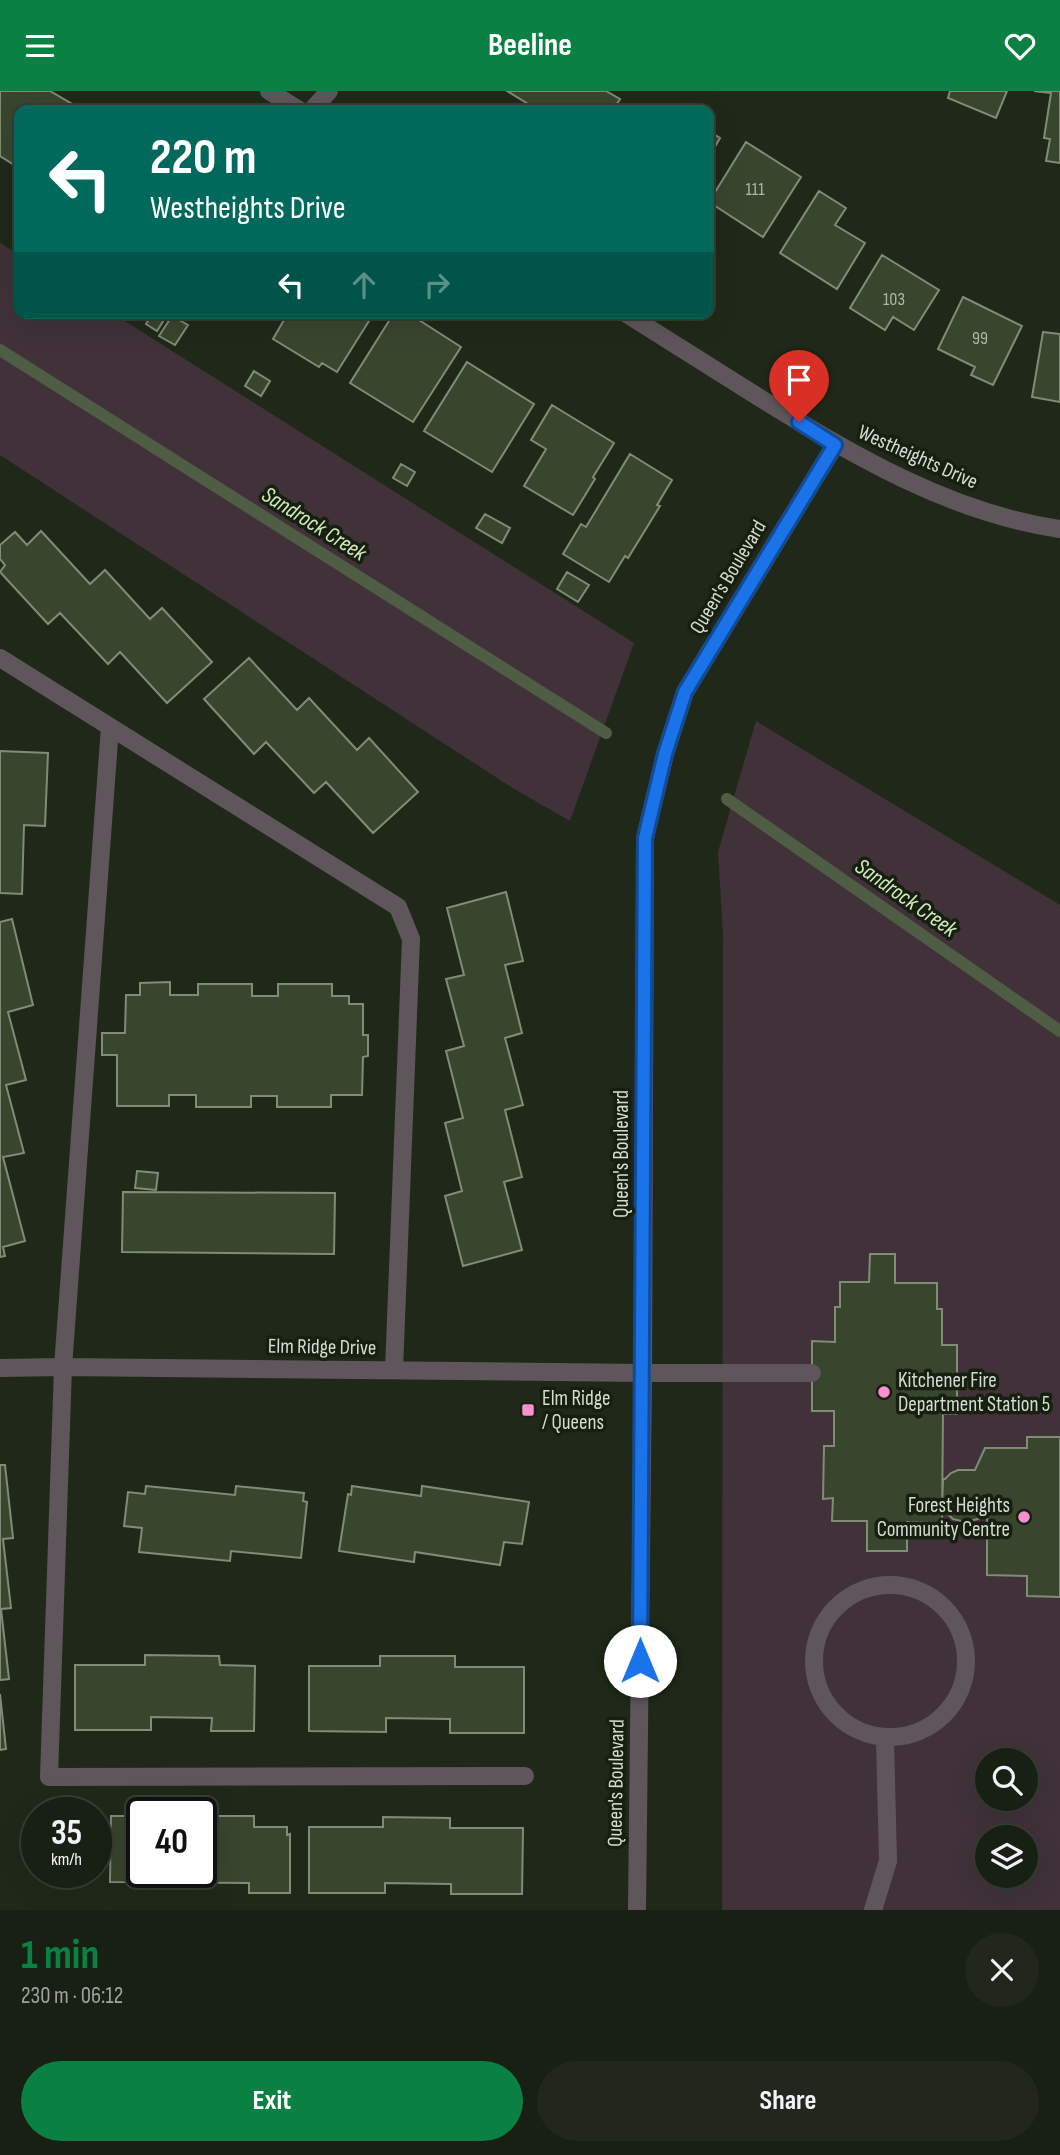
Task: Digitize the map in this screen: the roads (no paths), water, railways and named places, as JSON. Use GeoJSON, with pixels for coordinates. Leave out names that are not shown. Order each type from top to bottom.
{"type":"FeatureCollection","features":[{"type":"Feature","properties":{"kind":"street"},"geometry":{"type":"LineString","coordinates":[[269,91],[291,105]]}},
{"type":"Feature","properties":{"kind":"street"},"geometry":{"type":"LineString","coordinates":[[316,105],[329,91]]}},
{"type":"Feature","properties":{"kind":"street","name":"Westheights Drive"},"geometry":{"type":"LineString","coordinates":[[635,319],[835,445],[942,497],[1029,525],[1060,529]]}},
{"type":"Feature","properties":{"kind":"street","name":"Queen's Boulevard"},"geometry":{"type":"LineString","coordinates":[[637,1910],[645,838],[665,754],[685,692],[835,445]]}},
{"type":"Feature","properties":{"kind":"street"},"geometry":{"type":"LineString","coordinates":[[0,658],[398,908],[411,939],[394,1370]]}},
{"type":"Feature","properties":{"kind":"street"},"geometry":{"type":"LineString","coordinates":[[110,727],[63,1367],[50,1777],[525,1776]]}},
{"type":"Feature","properties":{"kind":"street","name":"Elm Ridge Drive"},"geometry":{"type":"LineString","coordinates":[[0,1369],[63,1367],[812,1373]]}},
{"type":"Feature","properties":{"kind":"street"},"geometry":{"type":"LineString","coordinates":[[883,1585],[902,1585],[942,1603],[958,1625],[966,1647],[966,1674],[956,1702],[938,1722],[912,1736],[885,1739],[846,1726],[830,1711],[818,1687],[813,1661],[819,1631],[834,1609],[857,1592],[883,1585]]}},
{"type":"Feature","properties":{"kind":"street"},"geometry":{"type":"LineString","coordinates":[[873,1910],[888,1861],[885,1739]]}},
{"type":"Feature","properties":{"kind":"waterway","name":"Sandrock Creek"},"geometry":{"type":"LineString","coordinates":[[0,350],[606,733]]}},
{"type":"Feature","properties":{"kind":"waterway","name":"Sandrock Creek"},"geometry":{"type":"LineString","coordinates":[[727,799],[1060,1031]]}},
{"type":"Feature","properties":{"kind":"place","name":"Kitchener Fire Department Station 5"},"geometry":{"type":"Point","coordinates":[884,1392]}},
{"type":"Feature","properties":{"kind":"place","name":"Elm Ridge / Queens"},"geometry":{"type":"Point","coordinates":[528,1410]}},
{"type":"Feature","properties":{"kind":"place","name":"Forest Heights Community Centre"},"geometry":{"type":"Point","coordinates":[1024,1517]}}]}
